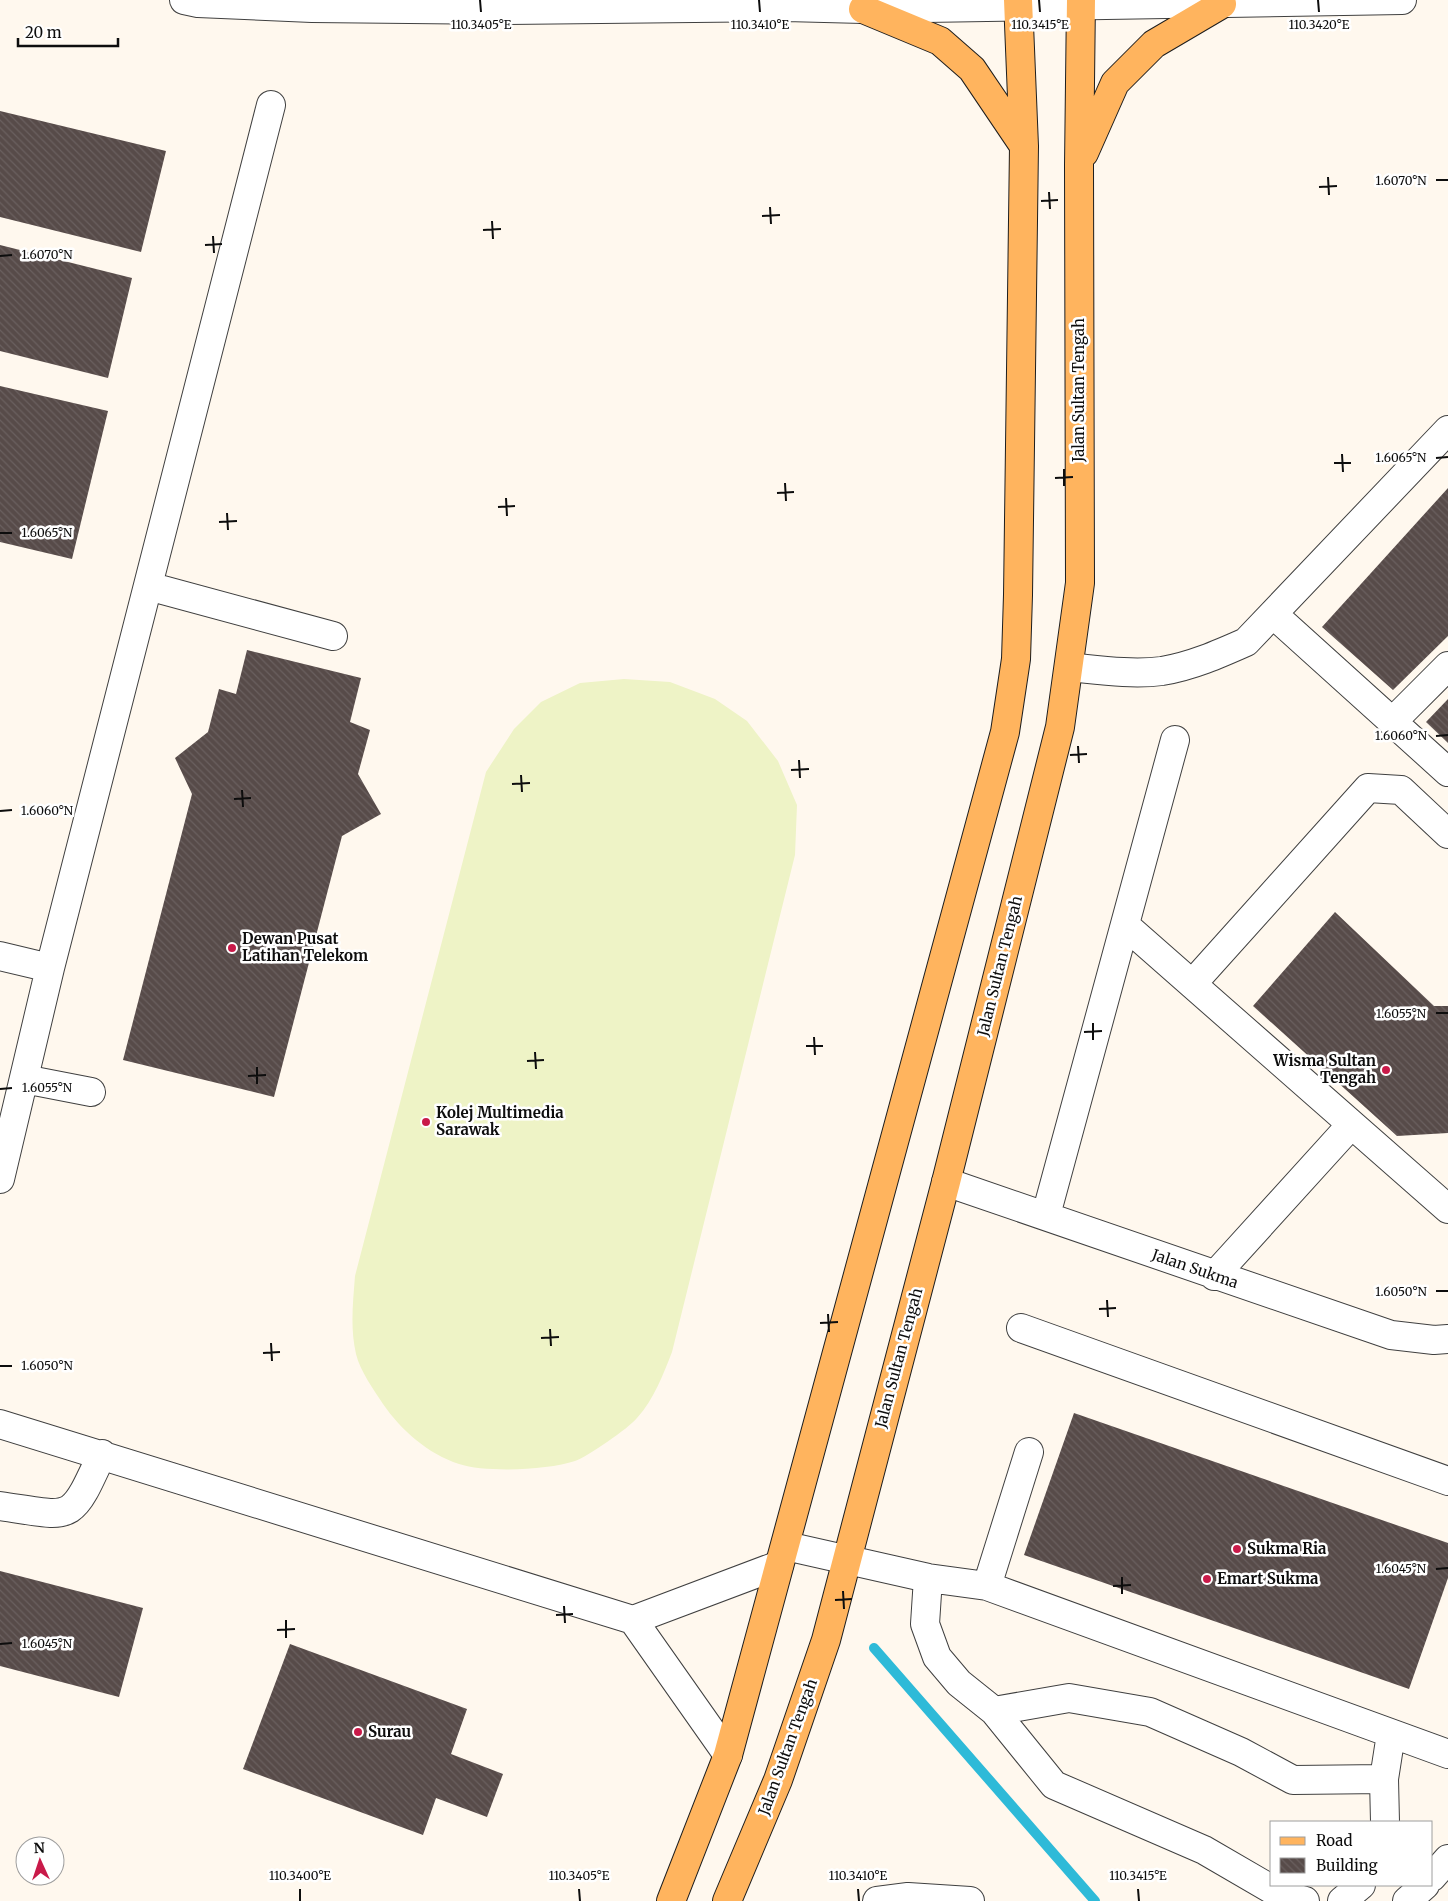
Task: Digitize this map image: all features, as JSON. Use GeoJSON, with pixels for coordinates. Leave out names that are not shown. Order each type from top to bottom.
{"type":"FeatureCollection","features":[{"type":"Feature","properties":{"kind":"main road","name":"Jalan Sultan Tengah"},"geometry":{"type":"LineString","coordinates":[[727,1901],[781,1771],[826,1640],[946,1182],[1051,762],[1069,667],[1080,583],[1079,165],[1081,3]]}},
{"type":"Feature","properties":{"kind":"main road"},"geometry":{"type":"LineString","coordinates":[[671,1901],[728,1755],[1005,732],[1016,659],[1018,604],[1024,146],[1018,4]]}},
{"type":"Feature","properties":{"kind":"main road"},"geometry":{"type":"LineString","coordinates":[[1079,165],[1115,83],[1154,44],[1222,4]]}},
{"type":"Feature","properties":{"kind":"main road"},"geometry":{"type":"LineString","coordinates":[[863,9],[940,41],[972,69],[1024,146]]}},
{"type":"Feature","properties":{"kind":"street"},"geometry":{"type":"LineString","coordinates":[[193,1],[331,8],[506,10],[786,7],[863,9],[1018,4],[1222,4],[1402,0]]}},
{"type":"Feature","properties":{"kind":"street"},"geometry":{"type":"LineString","coordinates":[[0,1179],[50,968],[271,105]]}},
{"type":"Feature","properties":{"kind":"street"},"geometry":{"type":"LineString","coordinates":[[1069,667],[1119,671],[1161,671],[1207,660],[1246,642],[1274,615],[1447,431]]}},
{"type":"Feature","properties":{"kind":"street"},"geometry":{"type":"LineString","coordinates":[[148,586],[333,636]]}},
{"type":"Feature","properties":{"kind":"street"},"geometry":{"type":"LineString","coordinates":[[1274,615],[1448,772]]}},
{"type":"Feature","properties":{"kind":"street"},"geometry":{"type":"LineString","coordinates":[[1392,722],[1448,666]]}},
{"type":"Feature","properties":{"kind":"street"},"geometry":{"type":"LineString","coordinates":[[1046,1215],[1175,740]]}},
{"type":"Feature","properties":{"kind":"street"},"geometry":{"type":"LineString","coordinates":[[1193,983],[1368,788],[1401,790],[1448,834]]}},
{"type":"Feature","properties":{"kind":"street"},"geometry":{"type":"LineString","coordinates":[[1126,926],[1448,1209]]}},
{"type":"Feature","properties":{"kind":"street"},"geometry":{"type":"LineString","coordinates":[[0,956],[50,968]]}},
{"type":"Feature","properties":{"kind":"street"},"geometry":{"type":"LineString","coordinates":[[24,1079],[91,1092]]}},
{"type":"Feature","properties":{"kind":"street"},"geometry":{"type":"LineString","coordinates":[[1214,1276],[1351,1124]]}},
{"type":"Feature","properties":{"kind":"street","name":"Jalan Sukma"},"geometry":{"type":"LineString","coordinates":[[946,1182],[1046,1215],[1214,1276],[1391,1335],[1434,1340],[1448,1339]]}},
{"type":"Feature","properties":{"kind":"street"},"geometry":{"type":"LineString","coordinates":[[1021,1328],[1448,1481]]}},
{"type":"Feature","properties":{"kind":"street"},"geometry":{"type":"LineString","coordinates":[[0,1424],[102,1454],[633,1620],[728,1755]]}},
{"type":"Feature","properties":{"kind":"street"},"geometry":{"type":"LineString","coordinates":[[987,1586],[1029,1452]]}},
{"type":"Feature","properties":{"kind":"street"},"geometry":{"type":"LineString","coordinates":[[0,1506],[56,1514],[71,1510],[82,1497],[102,1454]]}},
{"type":"Feature","properties":{"kind":"street"},"geometry":{"type":"LineString","coordinates":[[633,1620],[782,1555],[846,1559],[928,1578],[987,1586],[1448,1754]]}},
{"type":"Feature","properties":{"kind":"street"},"geometry":{"type":"LineString","coordinates":[[928,1578],[924,1624],[937,1657],[960,1683],[994,1711],[1054,1785],[1204,1850],[1278,1892],[1305,1901]]}},
{"type":"Feature","properties":{"kind":"street"},"geometry":{"type":"LineString","coordinates":[[994,1711],[1069,1698],[1150,1712],[1241,1752],[1293,1780],[1384,1779]]}},
{"type":"Feature","properties":{"kind":"street"},"geometry":{"type":"LineString","coordinates":[[1385,1821],[1384,1779],[1391,1734]]}},
{"type":"Feature","properties":{"kind":"street"},"geometry":{"type":"LineString","coordinates":[[1342,1901],[1360,1886]]}},
{"type":"Feature","properties":{"kind":"street"},"geometry":{"type":"LineString","coordinates":[[1407,1901],[1423,1886]]}},
{"type":"Feature","properties":{"kind":"street"},"geometry":{"type":"LineString","coordinates":[[877,1901],[908,1899],[970,1901]]}},
{"type":"Feature","properties":{"kind":"green space"},"geometry":{"type":"Polygon","coordinates":[[[624,679],[670,682],[715,699],[747,721],[778,761],[797,805],[795,855],[672,1352],[653,1395],[633,1423],[598,1448],[575,1461],[549,1467],[517,1469],[471,1467],[448,1460],[416,1440],[390,1414],[368,1380],[358,1360],[354,1344],[352,1315],[355,1276],[486,772],[514,729],[541,702],[580,683],[624,679]]]}},
{"type":"Feature","properties":{"kind":"building"},"geometry":{"type":"Polygon","coordinates":[[[0,111],[166,151],[141,252],[0,217],[0,111]]]}},
{"type":"Feature","properties":{"kind":"building"},"geometry":{"type":"Polygon","coordinates":[[[0,245],[132,278],[108,378],[0,351],[0,245]]]}},
{"type":"Feature","properties":{"kind":"building"},"geometry":{"type":"Polygon","coordinates":[[[0,386],[108,411],[72,559],[0,542],[0,386]]]}},
{"type":"Feature","properties":{"kind":"building"},"geometry":{"type":"Polygon","coordinates":[[[1448,488],[1448,636],[1393,690],[1322,627],[1448,488]]]}},
{"type":"Feature","properties":{"kind":"building","name":"Dewan Pusat Latihan Telekom"},"geometry":{"type":"Polygon","coordinates":[[[247,650],[361,678],[350,722],[370,730],[358,774],[381,814],[342,836],[274,1097],[123,1060],[192,794],[175,758],[208,732],[219,689],[236,694],[247,650]]]}},
{"type":"Feature","properties":{"kind":"building"},"geometry":{"type":"Polygon","coordinates":[[[1448,699],[1448,743],[1426,722],[1448,699]]]}},
{"type":"Feature","properties":{"kind":"building","name":"Wisma Sultan Tengah"},"geometry":{"type":"Polygon","coordinates":[[[1335,912],[1434,1006],[1448,1006],[1448,1133],[1397,1136],[1253,1006],[1335,912]]]}},
{"type":"Feature","properties":{"kind":"building","name":"Sukma Ria"},"geometry":{"type":"Polygon","coordinates":[[[1074,1413],[1448,1543],[1448,1578],[1409,1689],[1024,1555],[1074,1413]]]}},
{"type":"Feature","properties":{"kind":"building"},"geometry":{"type":"Polygon","coordinates":[[[0,1571],[143,1608],[119,1697],[0,1666],[0,1571]]]}},
{"type":"Feature","properties":{"kind":"building","name":"Surau"},"geometry":{"type":"Polygon","coordinates":[[[290,1644],[467,1709],[451,1754],[503,1774],[487,1817],[436,1798],[423,1835],[243,1769],[290,1644]]]}},
{"type":"Feature","properties":{"kind":"waterway"},"geometry":{"type":"LineString","coordinates":[[874,1648],[1095,1901]]}},
{"type":"Feature","properties":{"kind":"place","name":"Dewan Pusat Latihan Telekom"},"geometry":{"type":"Point","coordinates":[232,948]}},
{"type":"Feature","properties":{"kind":"place","name":"Wisma Sultan Tengah"},"geometry":{"type":"Point","coordinates":[1386,1070]}},
{"type":"Feature","properties":{"kind":"place","name":"Kolej Multimedia Sarawak"},"geometry":{"type":"Point","coordinates":[426,1122]}},
{"type":"Feature","properties":{"kind":"place","name":"Sukma Ria"},"geometry":{"type":"Point","coordinates":[1237,1549]}},
{"type":"Feature","properties":{"kind":"place","name":"Emart Sukma"},"geometry":{"type":"Point","coordinates":[1207,1579]}},
{"type":"Feature","properties":{"kind":"place","name":"Surau"},"geometry":{"type":"Point","coordinates":[358,1732]}}]}
